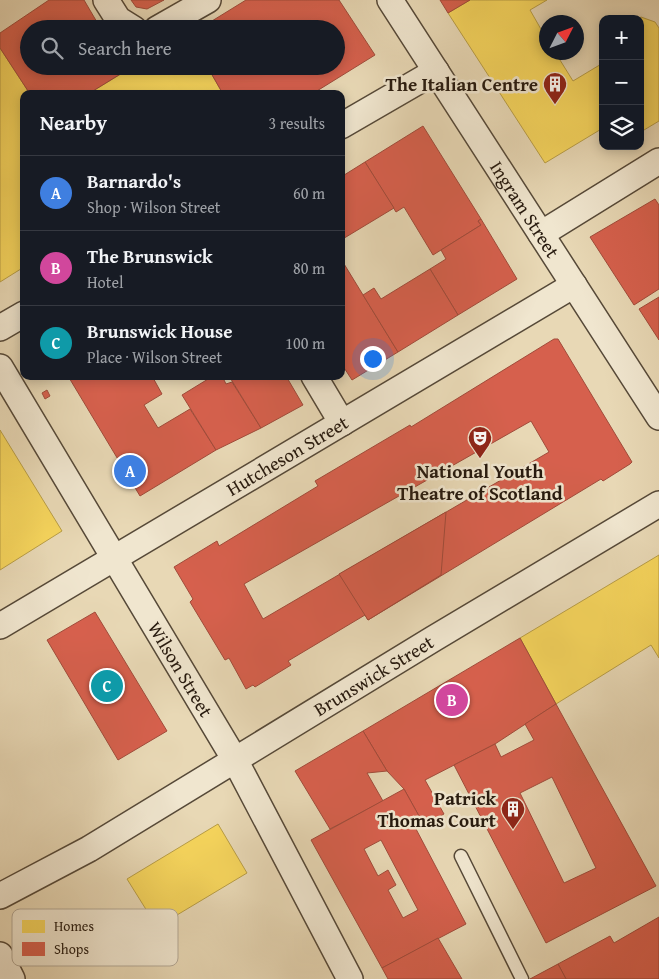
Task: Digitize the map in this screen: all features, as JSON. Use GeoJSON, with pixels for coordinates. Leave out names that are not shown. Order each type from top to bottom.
{"type":"FeatureCollection","features":[{"type":"Feature","properties":{"kind":"street"},"geometry":{"type":"LineString","coordinates":[[106,0],[120,20]]}},
{"type":"Feature","properties":{"kind":"street"},"geometry":{"type":"LineString","coordinates":[[173,20],[208,0]]}},
{"type":"Feature","properties":{"kind":"street","name":"Ingram Street"},"geometry":{"type":"LineString","coordinates":[[390,0],[659,418]]}},
{"type":"Feature","properties":{"kind":"street"},"geometry":{"type":"LineString","coordinates":[[345,124],[436,71]]}},
{"type":"Feature","properties":{"kind":"street"},"geometry":{"type":"LineString","coordinates":[[541,234],[659,161]]}},
{"type":"Feature","properties":{"kind":"street","name":"Hutcheson Street"},"geometry":{"type":"LineString","coordinates":[[0,626],[574,285]]}},
{"type":"Feature","properties":{"kind":"street"},"geometry":{"type":"LineString","coordinates":[[0,328],[20,316]]}},
{"type":"Feature","properties":{"kind":"street","name":"Wilson Street"},"geometry":{"type":"LineString","coordinates":[[0,366],[235,760],[350,979]]}},
{"type":"Feature","properties":{"kind":"street"},"geometry":{"type":"LineString","coordinates":[[316,380],[342,423]]}},
{"type":"Feature","properties":{"kind":"street","name":"Brunswick Street"},"geometry":{"type":"LineString","coordinates":[[0,896],[89,849],[659,504]]}},
{"type":"Feature","properties":{"kind":"street"},"geometry":{"type":"LineString","coordinates":[[0,955],[12,979]]}},
{"type":"Feature","properties":{"kind":"lane"},"geometry":{"type":"LineString","coordinates":[[461,856],[522,979]]}},
{"type":"Feature","properties":{"kind":"building: Homes","name":"The Italian Centre"},"geometry":{"type":"Polygon","coordinates":[[[470,0],[547,0],[530,10],[539,26],[539,60],[560,60],[573,81],[599,65],[599,130],[545,163],[448,13],[470,0]]]}},
{"type":"Feature","properties":{"kind":"building: Homes"},"geometry":{"type":"Polygon","coordinates":[[[644,18],[655,22],[659,28],[659,121],[644,130],[644,18]]]}},
{"type":"Feature","properties":{"kind":"building: Homes"},"geometry":{"type":"Polygon","coordinates":[[[0,48],[27,90],[20,90],[20,270],[0,282],[0,48]]]}},
{"type":"Feature","properties":{"kind":"building: Homes"},"geometry":{"type":"Polygon","coordinates":[[[119,75],[212,75],[221,90],[95,90],[119,75]]]}},
{"type":"Feature","properties":{"kind":"building: Homes"},"geometry":{"type":"Polygon","coordinates":[[[0,430],[62,531],[0,570],[0,430]]]}},
{"type":"Feature","properties":{"kind":"building: Homes"},"geometry":{"type":"Polygon","coordinates":[[[659,555],[659,658],[651,645],[556,704],[520,638],[659,555]]]}},
{"type":"Feature","properties":{"kind":"building: Homes"},"geometry":{"type":"Polygon","coordinates":[[[218,824],[247,873],[178,914],[178,909],[146,909],[127,879],[218,824]]]}},
{"type":"Feature","properties":{"kind":"building: Shops"},"geometry":{"type":"Polygon","coordinates":[[[49,0],[84,0],[96,20],[20,20],[20,75],[119,75],[94,90],[27,90],[0,48],[0,33],[49,0]]]}},
{"type":"Feature","properties":{"kind":"building: Shops"},"geometry":{"type":"Polygon","coordinates":[[[131,0],[164,0],[147,9],[136,7],[131,0]]]}},
{"type":"Feature","properties":{"kind":"building: Shops"},"geometry":{"type":"Polygon","coordinates":[[[246,0],[339,0],[375,55],[345,74],[345,20],[214,20],[246,0]]]}},
{"type":"Feature","properties":{"kind":"building: Shops"},"geometry":{"type":"Polygon","coordinates":[[[440,0],[470,0],[448,13],[440,0]]]}},
{"type":"Feature","properties":{"kind":"building: Shops"},"geometry":{"type":"Polygon","coordinates":[[[212,75],[343,75],[318,90],[221,90],[212,75]]]}},
{"type":"Feature","properties":{"kind":"building: Shops"},"geometry":{"type":"Polygon","coordinates":[[[423,126],[481,219],[478,221],[481,225],[433,255],[404,207],[396,212],[365,162],[423,126]]]}},
{"type":"Feature","properties":{"kind":"building: Shops"},"geometry":{"type":"Polygon","coordinates":[[[365,162],[394,208],[345,238],[345,174],[365,162]]]}},
{"type":"Feature","properties":{"kind":"building: Shops"},"geometry":{"type":"Polygon","coordinates":[[[655,199],[659,205],[659,289],[634,305],[590,237],[655,199]]]}},
{"type":"Feature","properties":{"kind":"building: Shops"},"geometry":{"type":"Polygon","coordinates":[[[481,219],[517,279],[458,315],[430,269],[446,259],[441,250],[481,225],[478,221],[481,219]]]}},
{"type":"Feature","properties":{"kind":"building: Shops"},"geometry":{"type":"Polygon","coordinates":[[[345,266],[398,352],[352,380],[345,369],[345,266]]]}},
{"type":"Feature","properties":{"kind":"building: Shops"},"geometry":{"type":"Polygon","coordinates":[[[430,269],[458,315],[398,352],[363,295],[374,288],[381,299],[430,269]]]}},
{"type":"Feature","properties":{"kind":"building: Shops"},"geometry":{"type":"Polygon","coordinates":[[[659,297],[659,340],[639,309],[659,297]]]}},
{"type":"Feature","properties":{"kind":"building: Shops"},"geometry":{"type":"Polygon","coordinates":[[[554,339],[558,339],[632,462],[368,620],[365,615],[288,661],[291,665],[255,687],[253,685],[246,689],[229,658],[225,660],[190,602],[193,599],[174,567],[217,541],[219,546],[318,486],[315,481],[410,425],[411,427],[554,339]],[[531,421],[244,584],[263,619],[549,452],[531,421]]]}},
{"type":"Feature","properties":{"kind":"building: Shops"},"geometry":{"type":"Polygon","coordinates":[[[70,380],[154,380],[162,394],[144,405],[158,428],[190,409],[216,450],[140,496],[70,380]]]}},
{"type":"Feature","properties":{"kind":"building: Shops"},"geometry":{"type":"Polygon","coordinates":[[[206,380],[224,380],[226,384],[232,382],[261,428],[216,450],[182,395],[206,380]]]}},
{"type":"Feature","properties":{"kind":"building: Shops"},"geometry":{"type":"Polygon","coordinates":[[[231,380],[288,380],[303,405],[261,428],[231,380]]]}},
{"type":"Feature","properties":{"kind":"building: Shops"},"geometry":{"type":"Polygon","coordinates":[[[47,390],[50,396],[45,399],[42,393],[47,390]]]}},
{"type":"Feature","properties":{"kind":"building: Shops"},"geometry":{"type":"Polygon","coordinates":[[[446,512],[441,575],[368,620],[339,574],[446,512]]]}},
{"type":"Feature","properties":{"kind":"building: Shops"},"geometry":{"type":"Polygon","coordinates":[[[95,612],[167,731],[118,760],[47,640],[95,612]]]}},
{"type":"Feature","properties":{"kind":"building: Shops"},"geometry":{"type":"Polygon","coordinates":[[[520,638],[556,704],[495,744],[425,780],[444,814],[424,825],[404,789],[387,771],[363,731],[520,638]]]}},
{"type":"Feature","properties":{"kind":"building: Shops","name":"Patrick Thomas Court"},"geometry":{"type":"Polygon","coordinates":[[[556,704],[656,886],[546,943],[454,765],[495,744],[501,757],[534,740],[525,724],[556,704]],[[552,777],[520,793],[564,883],[596,868],[552,777]]]}},
{"type":"Feature","properties":{"kind":"building: Shops"},"geometry":{"type":"Polygon","coordinates":[[[363,731],[387,771],[367,773],[383,801],[330,829],[295,771],[363,731]]]}},
{"type":"Feature","properties":{"kind":"building: Shops"},"geometry":{"type":"Polygon","coordinates":[[[404,789],[424,825],[416,829],[466,924],[382,968],[311,840],[404,789]],[[381,840],[364,849],[378,876],[388,870],[396,885],[388,890],[403,918],[418,910],[381,840]]]}},
{"type":"Feature","properties":{"kind":"building: Shops"},"geometry":{"type":"Polygon","coordinates":[[[659,917],[659,979],[566,979],[558,964],[610,936],[614,943],[659,917]]]}},
{"type":"Feature","properties":{"kind":"building: Shops"},"geometry":{"type":"Polygon","coordinates":[[[438,938],[462,979],[388,979],[382,968],[438,938]]]}},
{"type":"Feature","properties":{"kind":"building: Shops"},"geometry":{"type":"Polygon","coordinates":[[[558,964],[566,979],[530,979],[558,964]]]}},
{"type":"Feature","properties":{"kind":"place","name":"The Italian Centre"},"geometry":{"type":"Point","coordinates":[555,105]}},
{"type":"Feature","properties":{"kind":"place","name":"National Youth Theatre of Scotland"},"geometry":{"type":"Point","coordinates":[480,459]}},
{"type":"Feature","properties":{"kind":"place","name":"Barnardo's"},"geometry":{"type":"Point","coordinates":[130,471]}},
{"type":"Feature","properties":{"kind":"place","name":"Brunswick House"},"geometry":{"type":"Point","coordinates":[107,686]}},
{"type":"Feature","properties":{"kind":"place","name":"The Brunswick"},"geometry":{"type":"Point","coordinates":[452,700]}},
{"type":"Feature","properties":{"kind":"place","name":"Patrick Thomas Court"},"geometry":{"type":"Point","coordinates":[513,830]}}]}
